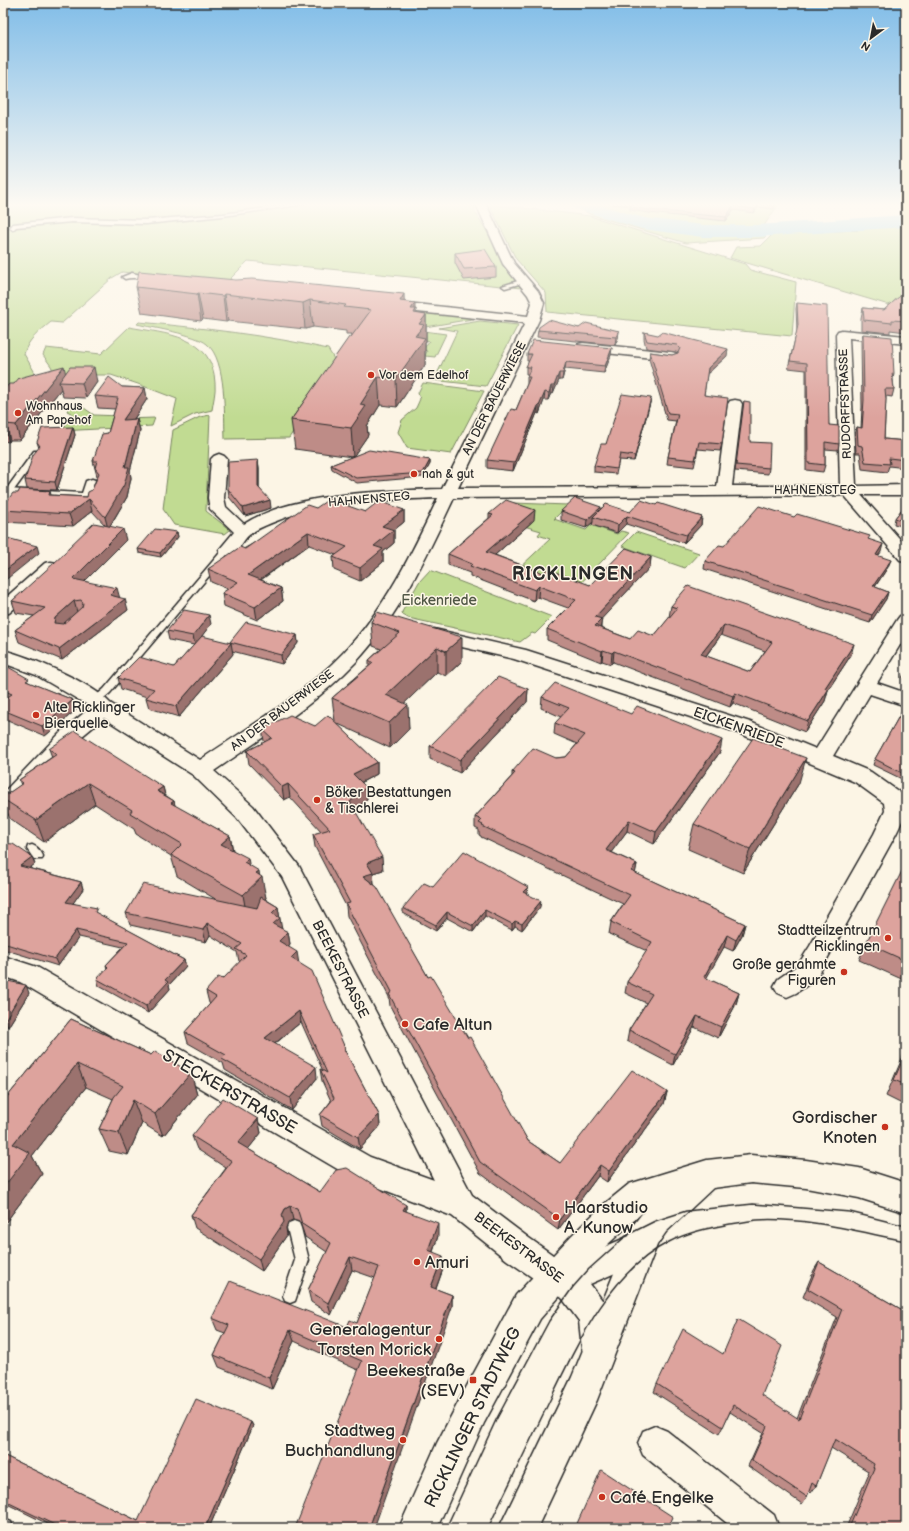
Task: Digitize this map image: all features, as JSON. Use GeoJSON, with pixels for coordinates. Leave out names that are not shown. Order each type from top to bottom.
{"type":"FeatureCollection","features":[{"type":"Feature","properties":{"kind":"street","name":"AN DER BAUERWIESE"},"geometry":{"type":"LineString","coordinates":[[200,770],[321,685],[387,624],[400,589],[449,494],[463,460],[530,342],[533,320],[538,303],[534,294],[519,275]]}},
{"type":"Feature","properties":{"kind":"street"},"geometry":{"type":"LineString","coordinates":[[374,303],[533,320]]}},
{"type":"Feature","properties":{"kind":"street","name":"RUDORFFSTRASSE"},"geometry":{"type":"LineString","coordinates":[[848,490],[842,334],[906,340]]}},
{"type":"Feature","properties":{"kind":"street"},"geometry":{"type":"LineString","coordinates":[[568,346],[671,356]]}},
{"type":"Feature","properties":{"kind":"street"},"geometry":{"type":"LineString","coordinates":[[724,490],[735,404]]}},
{"type":"Feature","properties":{"kind":"street"},"geometry":{"type":"LineString","coordinates":[[219,459],[216,498],[218,509],[243,532]]}},
{"type":"Feature","properties":{"kind":"street"},"geometry":{"type":"LineString","coordinates":[[5,496],[88,498],[92,484]]}},
{"type":"Feature","properties":{"kind":"street","name":"HAHNENSTEG"},"geometry":{"type":"LineString","coordinates":[[227,550],[243,532],[274,516],[379,496],[724,490],[906,490]]}},
{"type":"Feature","properties":{"kind":"street"},"geometry":{"type":"LineString","coordinates":[[848,490],[906,556]]}},
{"type":"Feature","properties":{"kind":"street"},"geometry":{"type":"LineString","coordinates":[[3,608],[61,559]]}},
{"type":"Feature","properties":{"kind":"street"},"geometry":{"type":"LineString","coordinates":[[821,758],[906,620]]}},
{"type":"Feature","properties":{"kind":"street","name":"EICKENRIEDE"},"geometry":{"type":"LineString","coordinates":[[417,630],[519,654],[743,727],[821,758],[863,777],[879,787],[894,800],[896,811],[848,902],[807,972],[787,986]]}},
{"type":"Feature","properties":{"kind":"street","name":"BEEKESTRASSE"},"geometry":{"type":"LineString","coordinates":[[3,656],[42,671],[99,704],[200,770],[245,812],[291,872],[462,1204],[518,1249],[573,1287],[594,1315],[598,1353]]}},
{"type":"Feature","properties":{"kind":"street"},"geometry":{"type":"LineString","coordinates":[[866,686],[906,700]]}},
{"type":"Feature","properties":{"kind":"street","name":"HAHNENSTEG"},"geometry":{"type":"LineString","coordinates":[[3,807],[99,704]]}},
{"type":"Feature","properties":{"kind":"street","name":"STECKERSTRASSE"},"geometry":{"type":"LineString","coordinates":[[3,966],[28,974],[76,1015],[361,1167],[462,1204]]}},
{"type":"Feature","properties":{"kind":"street","name":"RICKLINGER STADTWEG"},"geometry":{"type":"LineString","coordinates":[[418,1528],[450,1456],[485,1385],[528,1307],[613,1217],[640,1194],[707,1174],[751,1168],[806,1174],[859,1183],[906,1198]]}},
{"type":"Feature","properties":{"kind":"street"},"geometry":{"type":"LineString","coordinates":[[518,1528],[585,1388],[645,1235],[655,1221],[707,1174]]}},
{"type":"Feature","properties":{"kind":"street"},"geometry":{"type":"LineString","coordinates":[[556,1276],[589,1269],[641,1246]]}},
{"type":"Feature","properties":{"kind":"street"},"geometry":{"type":"LineString","coordinates":[[655,1443],[761,1528]]}},
{"type":"Feature","properties":{"kind":"lane"},"geometry":{"type":"LineString","coordinates":[[125,277],[130,275]]}},
{"type":"Feature","properties":{"kind":"lane"},"geometry":{"type":"LineString","coordinates":[[135,275],[160,279]]}},
{"type":"Feature","properties":{"kind":"lane"},"geometry":{"type":"LineString","coordinates":[[505,286],[524,281]]}},
{"type":"Feature","properties":{"kind":"lane"},"geometry":{"type":"LineString","coordinates":[[5,496],[37,452]]}},
{"type":"Feature","properties":{"kind":"lane","name":"HAHNENSTEG"},"geometry":{"type":"LineString","coordinates":[[99,704],[107,691],[227,550]]}},
{"type":"Feature","properties":{"kind":"lane"},"geometry":{"type":"LineString","coordinates":[[290,1296],[302,1260],[294,1228]]}},
{"type":"Feature","properties":{"kind":"green space"},"geometry":{"type":"Polygon","coordinates":[[[3,275],[116,275],[62,323],[51,322],[34,336],[28,344],[24,354],[34,371],[35,383],[3,395],[3,275]]]}},
{"type":"Feature","properties":{"kind":"green space"},"geometry":{"type":"Polygon","coordinates":[[[152,275],[234,275],[225,284],[152,275]]]}},
{"type":"Feature","properties":{"kind":"green space"},"geometry":{"type":"Polygon","coordinates":[[[395,275],[512,275],[522,288],[395,275]]]}},
{"type":"Feature","properties":{"kind":"green space"},"geometry":{"type":"Polygon","coordinates":[[[531,275],[771,275],[796,282],[792,336],[547,312],[546,293],[531,275]]]}},
{"type":"Feature","properties":{"kind":"green space"},"geometry":{"type":"Polygon","coordinates":[[[789,275],[906,275],[906,310],[789,275]]]}},
{"type":"Feature","properties":{"kind":"green space"},"geometry":{"type":"Polygon","coordinates":[[[359,306],[478,318],[425,327],[359,306]]]}},
{"type":"Feature","properties":{"kind":"green space"},"geometry":{"type":"Polygon","coordinates":[[[480,321],[518,325],[486,386],[432,380],[438,372],[457,331],[439,328],[480,321]]]}},
{"type":"Feature","properties":{"kind":"green space"},"geometry":{"type":"Polygon","coordinates":[[[139,322],[234,332],[328,349],[337,364],[289,438],[225,439],[223,389],[218,363],[213,352],[207,344],[201,340],[174,332],[137,324],[139,322]]]}},
{"type":"Feature","properties":{"kind":"green space"},"geometry":{"type":"Polygon","coordinates":[[[129,327],[172,335],[197,346],[206,355],[212,367],[215,383],[212,410],[195,414],[171,426],[177,399],[111,375],[55,375],[51,366],[43,355],[46,348],[101,354],[129,327]]]}},
{"type":"Feature","properties":{"kind":"green space"},"geometry":{"type":"Polygon","coordinates":[[[424,331],[446,334],[435,357],[425,356],[427,351],[423,350],[429,341],[418,339],[424,331]]]}},
{"type":"Feature","properties":{"kind":"green space"},"geometry":{"type":"Polygon","coordinates":[[[423,383],[484,391],[451,454],[407,448],[398,432],[402,420],[416,408],[420,399],[418,393],[423,383]]]}},
{"type":"Feature","properties":{"kind":"green space"},"geometry":{"type":"Polygon","coordinates":[[[69,407],[84,408],[94,415],[122,416],[125,419],[155,418],[152,426],[61,431],[73,414],[67,411],[69,407]]]}},
{"type":"Feature","properties":{"kind":"green space"},"geometry":{"type":"Polygon","coordinates":[[[210,415],[206,511],[230,530],[225,534],[174,525],[163,509],[173,430],[200,417],[210,415]]]}},
{"type":"Feature","properties":{"kind":"green space"},"geometry":{"type":"Polygon","coordinates":[[[513,503],[568,505],[554,519],[586,530],[591,525],[617,534],[621,531],[629,533],[576,588],[516,571],[550,539],[538,535],[541,531],[524,526],[513,503]]]}},
{"type":"Feature","properties":{"kind":"green space"},"geometry":{"type":"Polygon","coordinates":[[[636,532],[699,553],[685,568],[622,546],[636,532]]]}},
{"type":"Feature","properties":{"kind":"green space","name":"Eickenriede"},"geometry":{"type":"Polygon","coordinates":[[[430,570],[552,617],[535,634],[532,633],[520,642],[408,618],[403,615],[402,612],[419,582],[430,570]]]}},
{"type":"Feature","properties":{"kind":"building"},"geometry":{"type":"Polygon","coordinates":[[[138,275],[187,275],[236,280],[252,279],[404,294],[400,301],[415,303],[411,309],[416,309],[414,313],[426,315],[419,324],[424,325],[415,336],[425,338],[396,379],[378,377],[360,405],[366,406],[351,428],[291,420],[349,337],[351,337],[371,310],[344,307],[346,305],[310,300],[303,303],[224,294],[223,296],[197,294],[136,287],[138,275]]]}},
{"type":"Feature","properties":{"kind":"building"},"geometry":{"type":"Polygon","coordinates":[[[906,291],[906,321],[892,320],[892,323],[864,320],[863,308],[884,310],[906,291]]]}},
{"type":"Feature","properties":{"kind":"building"},"geometry":{"type":"Polygon","coordinates":[[[797,303],[827,306],[829,425],[839,426],[839,444],[825,442],[825,465],[808,463],[807,363],[790,361],[798,325],[797,303]]]}},
{"type":"Feature","properties":{"kind":"building"},"geometry":{"type":"Polygon","coordinates":[[[549,320],[579,328],[586,323],[619,331],[616,337],[538,330],[539,327],[549,320]]]}},
{"type":"Feature","properties":{"kind":"building"},"geometry":{"type":"Polygon","coordinates":[[[644,332],[658,335],[662,332],[728,349],[708,368],[704,395],[728,398],[722,444],[699,442],[695,460],[668,457],[678,414],[668,413],[650,352],[672,355],[678,353],[680,348],[677,345],[647,341],[644,332]]]}},
{"type":"Feature","properties":{"kind":"building"},"geometry":{"type":"Polygon","coordinates":[[[863,334],[892,337],[894,374],[892,373],[894,389],[885,389],[884,439],[906,441],[906,460],[889,458],[890,464],[865,462],[862,446],[858,445],[857,427],[862,428],[864,400],[863,334]]]}},
{"type":"Feature","properties":{"kind":"building"},"geometry":{"type":"Polygon","coordinates":[[[533,340],[612,348],[605,366],[566,362],[563,373],[559,373],[554,386],[551,386],[549,393],[545,392],[514,463],[487,460],[511,409],[516,410],[530,377],[527,377],[531,367],[526,367],[532,354],[527,354],[533,340]]]}},
{"type":"Feature","properties":{"kind":"building"},"geometry":{"type":"Polygon","coordinates":[[[64,366],[16,425],[6,424],[3,426],[3,391],[9,384],[14,384],[19,378],[64,366]]]}},
{"type":"Feature","properties":{"kind":"building"},"geometry":{"type":"Polygon","coordinates":[[[70,367],[94,367],[82,383],[59,382],[70,367]]]}},
{"type":"Feature","properties":{"kind":"building"},"geometry":{"type":"Polygon","coordinates":[[[109,377],[122,387],[145,388],[123,420],[137,419],[125,467],[129,467],[124,485],[105,517],[89,499],[69,514],[3,510],[3,506],[13,493],[18,493],[20,489],[50,491],[49,495],[87,497],[88,492],[92,490],[99,473],[95,468],[97,461],[93,461],[102,434],[108,433],[118,398],[95,396],[109,377]]]}},
{"type":"Feature","properties":{"kind":"building"},"geometry":{"type":"Polygon","coordinates":[[[622,394],[651,398],[635,456],[620,454],[617,469],[594,466],[601,444],[606,444],[622,394]]]}},
{"type":"Feature","properties":{"kind":"building"},"geometry":{"type":"Polygon","coordinates":[[[744,401],[750,402],[750,442],[770,443],[769,468],[736,465],[744,401]]]}},
{"type":"Feature","properties":{"kind":"building"},"geometry":{"type":"Polygon","coordinates":[[[73,427],[55,482],[25,480],[33,455],[40,446],[37,442],[42,428],[73,427]]]}},
{"type":"Feature","properties":{"kind":"building"},"geometry":{"type":"Polygon","coordinates":[[[369,450],[430,460],[423,473],[356,478],[331,465],[369,450]]]}},
{"type":"Feature","properties":{"kind":"building"},"geometry":{"type":"Polygon","coordinates":[[[258,460],[258,487],[270,500],[243,508],[228,489],[228,462],[258,460]]]}},
{"type":"Feature","properties":{"kind":"building"},"geometry":{"type":"Polygon","coordinates":[[[575,498],[601,507],[587,520],[561,511],[575,498]]]}},
{"type":"Feature","properties":{"kind":"building"},"geometry":{"type":"Polygon","coordinates":[[[329,499],[365,512],[379,501],[404,510],[382,526],[394,530],[374,546],[383,549],[360,568],[333,557],[347,547],[308,532],[248,575],[281,588],[255,607],[222,593],[238,582],[208,569],[240,547],[245,549],[307,505],[316,508],[329,499]]]}},
{"type":"Feature","properties":{"kind":"building"},"geometry":{"type":"Polygon","coordinates":[[[506,500],[535,510],[486,552],[543,573],[547,569],[590,585],[626,548],[651,557],[595,617],[602,619],[595,626],[630,639],[638,630],[654,636],[677,608],[671,606],[688,586],[854,644],[825,688],[828,690],[808,721],[735,693],[733,696],[614,651],[612,653],[602,651],[547,629],[576,600],[539,586],[535,590],[470,566],[472,564],[448,554],[493,515],[489,514],[506,500]],[[724,625],[701,654],[750,672],[772,642],[724,625]]]}},
{"type":"Feature","properties":{"kind":"building"},"geometry":{"type":"Polygon","coordinates":[[[641,500],[656,505],[658,503],[702,517],[686,535],[627,516],[618,525],[593,517],[606,504],[630,512],[641,500]]]}},
{"type":"Feature","properties":{"kind":"building"},"geometry":{"type":"Polygon","coordinates":[[[906,504],[906,522],[895,518],[906,504]]]}},
{"type":"Feature","properties":{"kind":"building"},"geometry":{"type":"Polygon","coordinates":[[[759,506],[794,517],[797,514],[870,536],[868,539],[883,544],[876,555],[891,560],[873,586],[888,592],[872,615],[705,561],[719,545],[724,546],[759,506]]]}},
{"type":"Feature","properties":{"kind":"building"},"geometry":{"type":"Polygon","coordinates":[[[94,523],[123,529],[73,579],[117,588],[110,595],[125,599],[59,649],[15,630],[45,608],[12,601],[65,553],[68,548],[94,523]],[[81,600],[74,601],[55,618],[54,623],[63,624],[82,607],[83,603],[81,600]]]}},
{"type":"Feature","properties":{"kind":"building"},"geometry":{"type":"Polygon","coordinates":[[[155,529],[177,532],[160,553],[138,549],[155,529]]]}},
{"type":"Feature","properties":{"kind":"building"},"geometry":{"type":"Polygon","coordinates":[[[3,537],[37,546],[3,572],[3,537]]]}},
{"type":"Feature","properties":{"kind":"building"},"geometry":{"type":"Polygon","coordinates":[[[184,610],[209,615],[193,636],[167,631],[184,610]]]}},
{"type":"Feature","properties":{"kind":"building"},"geometry":{"type":"Polygon","coordinates":[[[377,612],[462,637],[446,651],[437,647],[386,695],[408,705],[389,723],[332,698],[373,663],[369,660],[400,633],[371,622],[377,612]]]}},
{"type":"Feature","properties":{"kind":"building"},"geometry":{"type":"Polygon","coordinates":[[[246,622],[297,635],[281,655],[230,642],[246,622]]]}},
{"type":"Feature","properties":{"kind":"building"},"geometry":{"type":"Polygon","coordinates":[[[202,636],[231,643],[176,706],[146,698],[154,689],[118,678],[139,657],[174,667],[202,636]]]}},
{"type":"Feature","properties":{"kind":"building"},"geometry":{"type":"Polygon","coordinates":[[[3,664],[29,679],[26,681],[73,700],[42,726],[3,710],[3,700],[12,694],[3,690],[3,664]]]}},
{"type":"Feature","properties":{"kind":"building"},"geometry":{"type":"Polygon","coordinates":[[[498,677],[528,689],[460,760],[430,746],[498,677]]]}},
{"type":"Feature","properties":{"kind":"building"},"geometry":{"type":"Polygon","coordinates":[[[555,683],[631,714],[637,706],[722,740],[656,832],[629,820],[606,850],[637,864],[631,871],[745,924],[736,940],[727,935],[704,977],[739,993],[721,1027],[697,1016],[675,1054],[629,1030],[652,994],[627,982],[652,942],[611,922],[630,895],[482,826],[483,825],[479,823],[482,820],[475,817],[515,773],[512,772],[533,748],[556,758],[566,757],[585,735],[555,723],[569,708],[542,697],[555,683]]]}},
{"type":"Feature","properties":{"kind":"building"},"geometry":{"type":"Polygon","coordinates":[[[906,704],[906,775],[875,759],[906,704]]]}},
{"type":"Feature","properties":{"kind":"building"},"geometry":{"type":"Polygon","coordinates":[[[290,715],[315,726],[328,715],[377,762],[353,774],[366,787],[350,802],[382,857],[367,863],[373,873],[363,876],[377,887],[428,977],[431,976],[468,1038],[470,1037],[528,1141],[560,1163],[632,1070],[667,1092],[609,1171],[600,1165],[560,1219],[480,1162],[389,994],[392,992],[346,904],[350,903],[313,834],[330,829],[288,784],[282,787],[247,751],[272,738],[262,729],[290,715]]]}},
{"type":"Feature","properties":{"kind":"building"},"geometry":{"type":"Polygon","coordinates":[[[75,731],[163,787],[157,791],[174,801],[171,803],[230,836],[221,844],[248,858],[244,862],[259,871],[256,873],[262,877],[243,895],[171,855],[182,844],[130,813],[132,810],[88,783],[36,820],[3,799],[3,797],[23,783],[19,780],[57,754],[49,749],[75,731]]]}},
{"type":"Feature","properties":{"kind":"building"},"geometry":{"type":"Polygon","coordinates":[[[753,738],[806,758],[750,849],[694,824],[753,738]]]}},
{"type":"Feature","properties":{"kind":"building"},"geometry":{"type":"Polygon","coordinates":[[[3,843],[13,844],[32,857],[20,866],[81,882],[66,902],[97,908],[95,912],[184,960],[165,980],[168,982],[146,1006],[97,979],[108,967],[106,965],[128,942],[76,930],[55,959],[3,943],[3,843]]]}},
{"type":"Feature","properties":{"kind":"building"},"geometry":{"type":"Polygon","coordinates":[[[464,851],[528,887],[523,892],[541,901],[522,924],[515,921],[512,924],[485,910],[473,926],[447,912],[436,925],[403,908],[424,883],[433,887],[464,851]]]}},
{"type":"Feature","properties":{"kind":"building","name":"Stadtteilzentrum Ricklingen"},"geometry":{"type":"Polygon","coordinates":[[[902,871],[906,872],[906,961],[866,943],[902,871]]]}},
{"type":"Feature","properties":{"kind":"building"},"geometry":{"type":"Polygon","coordinates":[[[143,884],[257,908],[261,897],[278,907],[272,913],[280,918],[273,924],[288,932],[279,941],[297,952],[291,958],[312,971],[345,1048],[344,1049],[379,1115],[358,1137],[320,1115],[334,1098],[320,1069],[327,1073],[299,1011],[265,1038],[316,1067],[290,1098],[222,1059],[226,1055],[185,1032],[216,997],[206,991],[218,977],[223,979],[246,955],[236,949],[242,944],[207,923],[203,930],[126,913],[143,884]]]}},
{"type":"Feature","properties":{"kind":"building"},"geometry":{"type":"Polygon","coordinates":[[[3,980],[26,985],[5,1020],[3,1019],[3,980]]]}},
{"type":"Feature","properties":{"kind":"building"},"geometry":{"type":"Polygon","coordinates":[[[71,1019],[151,1055],[155,1051],[191,1073],[155,1114],[133,1100],[119,1133],[99,1129],[114,1097],[123,1086],[77,1064],[13,1144],[30,1153],[3,1188],[3,1102],[71,1019]]]}},
{"type":"Feature","properties":{"kind":"building"},"geometry":{"type":"Polygon","coordinates":[[[906,1052],[906,1085],[894,1080],[906,1052]]]}},
{"type":"Feature","properties":{"kind":"building"},"geometry":{"type":"Polygon","coordinates":[[[223,1098],[258,1119],[238,1143],[320,1192],[336,1170],[347,1168],[406,1205],[403,1210],[438,1223],[428,1250],[443,1256],[431,1287],[452,1295],[369,1528],[295,1528],[362,1361],[290,1330],[269,1378],[214,1355],[229,1325],[212,1318],[230,1281],[347,1327],[350,1320],[357,1323],[379,1267],[350,1257],[328,1303],[308,1290],[331,1243],[302,1224],[297,1208],[290,1206],[285,1209],[282,1215],[284,1222],[259,1259],[191,1215],[232,1161],[192,1136],[223,1098]]]}},
{"type":"Feature","properties":{"kind":"building"},"geometry":{"type":"Polygon","coordinates":[[[819,1262],[906,1312],[906,1528],[849,1528],[874,1468],[874,1464],[835,1439],[816,1486],[812,1483],[807,1497],[752,1460],[767,1426],[733,1405],[723,1427],[657,1384],[683,1329],[723,1354],[738,1319],[782,1346],[762,1395],[799,1419],[842,1309],[808,1289],[819,1262]]]}},
{"type":"Feature","properties":{"kind":"building"},"geometry":{"type":"Polygon","coordinates":[[[196,1399],[251,1422],[205,1528],[61,1528],[3,1500],[3,1455],[138,1521],[196,1399]]]}},
{"type":"Feature","properties":{"kind":"building"},"geometry":{"type":"Polygon","coordinates":[[[601,1470],[673,1517],[668,1528],[575,1528],[601,1470]]]}},
{"type":"Feature","properties":{"kind":"tram line"},"geometry":{"type":"LineString","coordinates":[[446,1528],[496,1420],[549,1321],[573,1287],[589,1269],[627,1235],[655,1221],[686,1211],[753,1204],[850,1212],[906,1226]]}},
{"type":"Feature","properties":{"kind":"tram line"},"geometry":{"type":"LineString","coordinates":[[488,1528],[561,1376],[585,1332],[613,1289],[648,1255],[669,1242],[691,1233],[757,1220],[813,1223],[906,1241]]}},
{"type":"Feature","properties":{"kind":"place","name":"Vor dem Edelhof"},"geometry":{"type":"Point","coordinates":[371,375]}},
{"type":"Feature","properties":{"kind":"place","name":"Wohnhaus Am Papehof"},"geometry":{"type":"Point","coordinates":[18,413]}},
{"type":"Feature","properties":{"kind":"place","name":"nah & gut"},"geometry":{"type":"Point","coordinates":[414,474]}},
{"type":"Feature","properties":{"kind":"place","name":"Alte Ricklinger Bierquelle"},"geometry":{"type":"Point","coordinates":[36,715]}},
{"type":"Feature","properties":{"kind":"place","name":"Böker Bestattungen & Tischlerei"},"geometry":{"type":"Point","coordinates":[317,800]}},
{"type":"Feature","properties":{"kind":"place","name":"Stadtteilzentrum Ricklingen"},"geometry":{"type":"Point","coordinates":[888,938]}},
{"type":"Feature","properties":{"kind":"place","name":"Große gerahmte Figuren"},"geometry":{"type":"Point","coordinates":[844,972]}},
{"type":"Feature","properties":{"kind":"place","name":"Cafe Altun"},"geometry":{"type":"Point","coordinates":[405,1024]}},
{"type":"Feature","properties":{"kind":"place","name":"Gordischer Knoten"},"geometry":{"type":"Point","coordinates":[885,1127]}},
{"type":"Feature","properties":{"kind":"place","name":"Haarstudio A. Kunow"},"geometry":{"type":"Point","coordinates":[556,1217]}},
{"type":"Feature","properties":{"kind":"place","name":"Amuri"},"geometry":{"type":"Point","coordinates":[417,1262]}},
{"type":"Feature","properties":{"kind":"place","name":"Generalagentur Torsten Morick"},"geometry":{"type":"Point","coordinates":[439,1339]}},
{"type":"Feature","properties":{"kind":"place","name":"Beekestraße (SEV)"},"geometry":{"type":"Point","coordinates":[473,1380]}},
{"type":"Feature","properties":{"kind":"place","name":"Stadtweg Buchhandlung"},"geometry":{"type":"Point","coordinates":[403,1440]}},
{"type":"Feature","properties":{"kind":"place","name":"Café Engelke"},"geometry":{"type":"Point","coordinates":[602,1497]}},
{"type":"Feature","properties":{"kind":"district","name":"RICKLINGEN"},"geometry":{"type":"Point","coordinates":[573,574]}}]}
